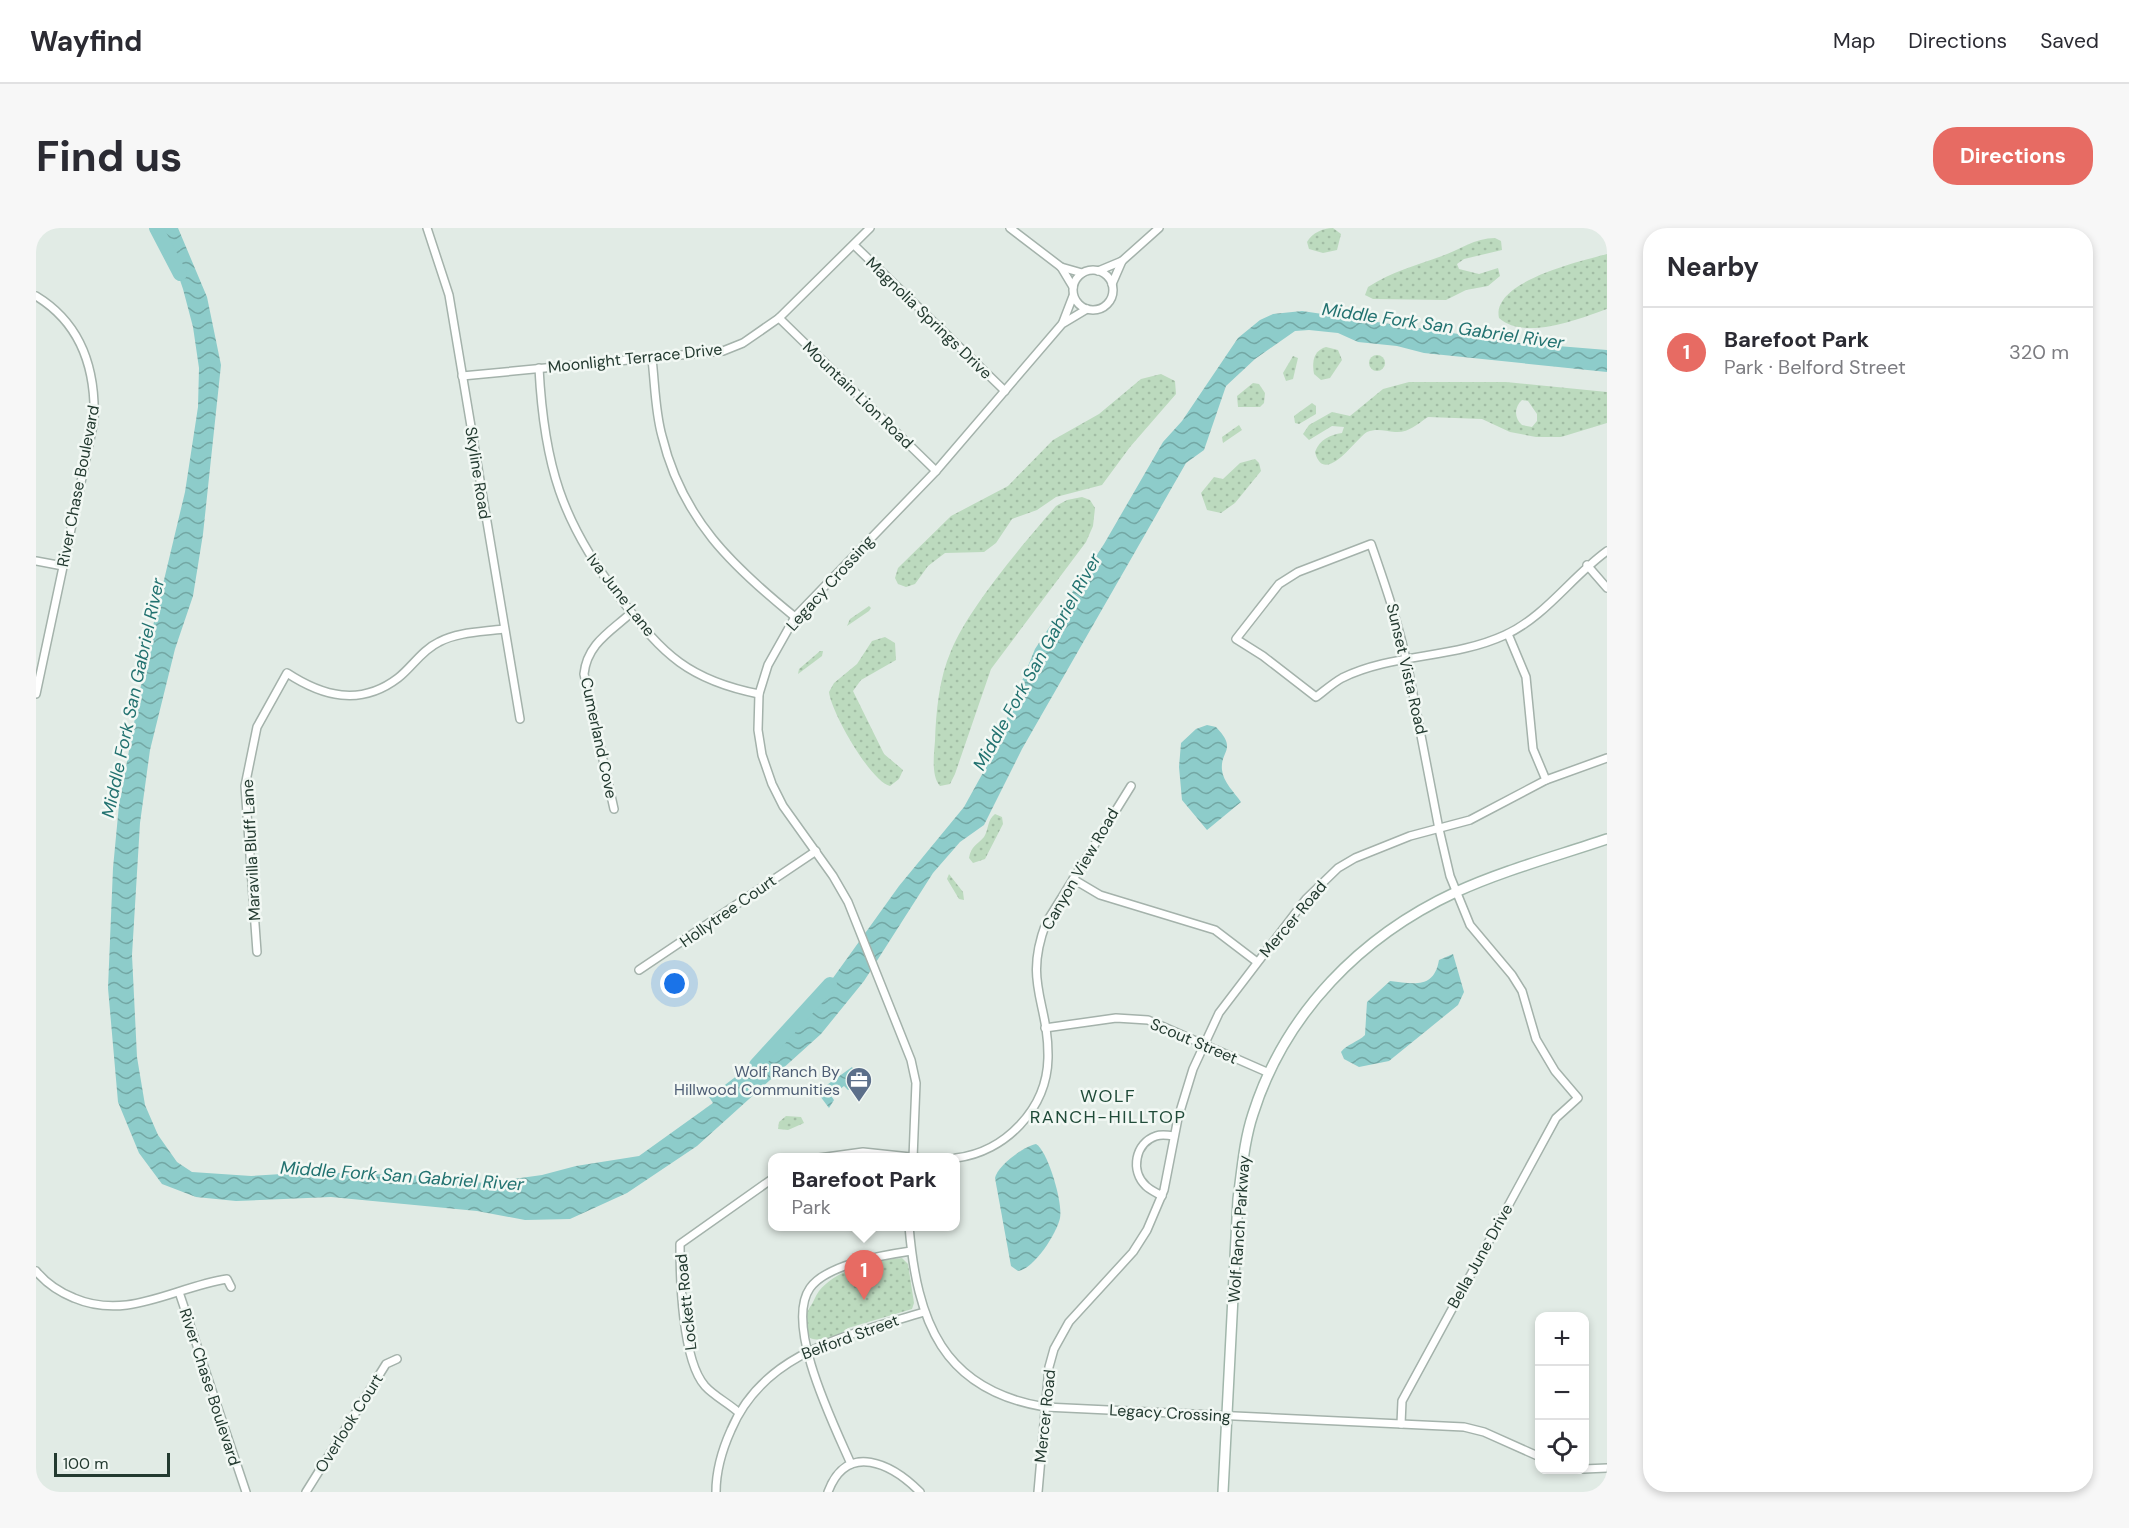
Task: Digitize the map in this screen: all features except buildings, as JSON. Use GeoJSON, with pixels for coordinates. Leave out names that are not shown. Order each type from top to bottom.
{"type":"FeatureCollection","features":[{"type":"Feature","properties":{"kind":"street","name":"Skyline Road"},"geometry":{"type":"LineString","coordinates":[[427,228],[449,295],[503,629],[520,719]]}},
{"type":"Feature","properties":{"kind":"street","name":"Moonlight Terrace Drive"},"geometry":{"type":"LineString","coordinates":[[462,376],[723,351],[743,343],[779,318],[870,228]]}},
{"type":"Feature","properties":{"kind":"street"},"geometry":{"type":"LineString","coordinates":[[1011,228],[1061,267],[1082,273],[1098,271],[1122,261],[1159,228]]}},
{"type":"Feature","properties":{"kind":"street","name":"Magnolia Springs Drive"},"geometry":{"type":"LineString","coordinates":[[854,245],[1005,391]]}},
{"type":"Feature","properties":{"kind":"street"},"geometry":{"type":"LineString","coordinates":[[1112,284],[1122,261]]}},
{"type":"Feature","properties":{"kind":"street"},"geometry":{"type":"LineString","coordinates":[[1061,267],[1081,306],[1086,309]]}},
{"type":"Feature","properties":{"kind":"street"},"geometry":{"type":"LineString","coordinates":[[1098,271],[1107,276],[1112,284]]}},
{"type":"Feature","properties":{"kind":"street","name":"Legacy Crossing"},"geometry":{"type":"LineString","coordinates":[[1062,324],[1082,273]]}},
{"type":"Feature","properties":{"kind":"street","name":"Legacy Crossing"},"geometry":{"type":"LineString","coordinates":[[913,1153],[916,1083],[911,1060],[855,918],[833,876],[783,806],[772,784],[759,739],[759,694],[768,664],[795,617],[936,471],[1062,324],[1086,309],[1093,310],[1105,306],[1112,295],[1112,284]]}},
{"type":"Feature","properties":{"kind":"street","name":"River Chase Boulevard"},"geometry":{"type":"LineString","coordinates":[[36,296],[58,313],[71,327],[85,350],[95,395],[94,421],[36,694]]}},
{"type":"Feature","properties":{"kind":"street","name":"Mountain Lion Road"},"geometry":{"type":"LineString","coordinates":[[779,318],[936,471]]}},
{"type":"Feature","properties":{"kind":"street"},"geometry":{"type":"LineString","coordinates":[[652,359],[662,436],[683,495],[698,522],[721,551],[748,579],[795,617]]}},
{"type":"Feature","properties":{"kind":"street","name":"Iva June Lane"},"geometry":{"type":"LineString","coordinates":[[539,368],[546,445],[567,516],[592,562],[631,613],[676,662],[689,671],[726,687],[759,694]]}},
{"type":"Feature","properties":{"kind":"street","name":"Sunset Vista Road"},"geometry":{"type":"LineString","coordinates":[[1407,661],[1369,668],[1340,679],[1316,697],[1263,656],[1236,639],[1279,584],[1298,572],[1371,544],[1400,624],[1450,876],[1470,925],[1512,975],[1522,991],[1536,1039],[1555,1071],[1578,1098]]}},
{"type":"Feature","properties":{"kind":"street"},"geometry":{"type":"LineString","coordinates":[[1407,661],[1460,651],[1508,634],[1544,607],[1587,565],[1607,551]]}},
{"type":"Feature","properties":{"kind":"street"},"geometry":{"type":"LineString","coordinates":[[36,561],[63,566]]}},
{"type":"Feature","properties":{"kind":"street"},"geometry":{"type":"LineString","coordinates":[[1587,565],[1607,588]]}},
{"type":"Feature","properties":{"kind":"street","name":"Cumerland Cove"},"geometry":{"type":"LineString","coordinates":[[614,809],[584,674],[585,663],[594,645],[631,613]]}},
{"type":"Feature","properties":{"kind":"street","name":"Maravilla Bluff Lane"},"geometry":{"type":"LineString","coordinates":[[257,952],[245,786],[257,728],[287,673],[310,688],[344,696],[358,695],[380,688],[397,679],[428,649],[440,641],[503,629]]}},
{"type":"Feature","properties":{"kind":"street"},"geometry":{"type":"LineString","coordinates":[[1508,634],[1526,677],[1533,749],[1546,780]]}},
{"type":"Feature","properties":{"kind":"street","name":"Mercer Road"},"geometry":{"type":"LineString","coordinates":[[1038,1492],[1049,1367],[1054,1349],[1068,1322],[1133,1252],[1147,1230],[1162,1196],[1174,1136],[1193,1069],[1219,1012],[1257,962],[1306,899],[1338,868],[1380,846],[1470,820],[1546,780],[1607,758]]}},
{"type":"Feature","properties":{"kind":"street","name":"Canyon View Road"},"geometry":{"type":"LineString","coordinates":[[960,1157],[981,1152],[1002,1141],[1029,1114],[1044,1082],[1047,1070],[1045,1028],[1035,981],[1037,946],[1046,923],[1131,786]]}},
{"type":"Feature","properties":{"kind":"street","name":"Wolf Ranch Parkway"},"geometry":{"type":"LineString","coordinates":[[1223,1492],[1239,1190],[1252,1116],[1269,1073],[1283,1046],[1313,999],[1353,958],[1385,933],[1458,891],[1607,839]]}},
{"type":"Feature","properties":{"kind":"street","name":"Hollytree Court"},"geometry":{"type":"LineString","coordinates":[[639,970],[816,851]]}},
{"type":"Feature","properties":{"kind":"street"},"geometry":{"type":"LineString","coordinates":[[1073,879],[1100,895],[1215,930],[1257,962]]}},
{"type":"Feature","properties":{"kind":"street","name":"Scout Street"},"geometry":{"type":"LineString","coordinates":[[1045,1028],[1133,1018],[1164,1025],[1269,1073]]}},
{"type":"Feature","properties":{"kind":"street","name":"Bella June Drive"},"geometry":{"type":"LineString","coordinates":[[1401,1424],[1402,1401],[1419,1369],[1556,1118],[1578,1098]]}},
{"type":"Feature","properties":{"kind":"street"},"geometry":{"type":"LineString","coordinates":[[1162,1196],[1146,1186],[1139,1177],[1136,1166],[1137,1152],[1148,1139],[1158,1134],[1174,1136]]}},
{"type":"Feature","properties":{"kind":"street"},"geometry":{"type":"LineString","coordinates":[[856,1153],[873,1153]]}},
{"type":"Feature","properties":{"kind":"street","name":"Lockett Road"},"geometry":{"type":"LineString","coordinates":[[738,1412],[705,1386],[691,1359],[680,1278],[680,1244],[768,1182]]}},
{"type":"Feature","properties":{"kind":"street","name":"Legacy Crossing"},"geometry":{"type":"LineString","coordinates":[[909,1231],[911,1251],[924,1312],[934,1337],[967,1375],[1011,1400],[1046,1407],[1464,1427],[1484,1432],[1535,1454]]}},
{"type":"Feature","properties":{"kind":"street"},"geometry":{"type":"LineString","coordinates":[[851,1464],[822,1395],[808,1350],[801,1317],[804,1300],[811,1287],[832,1272],[874,1257],[911,1251]]}},
{"type":"Feature","properties":{"kind":"street","name":"River Chase Boulevard"},"geometry":{"type":"LineString","coordinates":[[36,1271],[64,1294],[103,1307],[130,1307],[179,1292],[246,1492]]}},
{"type":"Feature","properties":{"kind":"street"},"geometry":{"type":"LineString","coordinates":[[179,1292],[205,1282],[227,1279],[231,1287]]}},
{"type":"Feature","properties":{"kind":"street","name":"Belford Street"},"geometry":{"type":"LineString","coordinates":[[716,1492],[718,1462],[738,1412],[754,1391],[771,1375],[808,1350],[924,1312]]}},
{"type":"Feature","properties":{"kind":"street","name":"Overlook Court"},"geometry":{"type":"LineString","coordinates":[[306,1492],[386,1364],[397,1359]]}},
{"type":"Feature","properties":{"kind":"street"},"geometry":{"type":"LineString","coordinates":[[828,1492],[834,1478],[851,1464],[868,1461],[880,1463],[892,1469],[920,1492]]}},
{"type":"Feature","properties":{"kind":"street"},"geometry":{"type":"LineString","coordinates":[[1589,1469],[1607,1468]]}},
{"type":"Feature","properties":{"kind":"green space"},"geometry":{"type":"Polygon","coordinates":[[[1333,228],[1341,234],[1337,250],[1323,253],[1309,249],[1307,242],[1312,236],[1322,230],[1333,228]]]}},
{"type":"Feature","properties":{"kind":"green space"},"geometry":{"type":"Polygon","coordinates":[[[1495,238],[1501,241],[1502,250],[1464,259],[1457,264],[1459,269],[1479,274],[1498,268],[1500,276],[1488,286],[1466,290],[1446,300],[1373,299],[1365,295],[1368,287],[1395,273],[1474,242],[1495,238]]]}},
{"type":"Feature","properties":{"kind":"green space"},"geometry":{"type":"Polygon","coordinates":[[[1607,254],[1607,309],[1567,322],[1537,328],[1510,325],[1499,318],[1500,305],[1509,293],[1523,283],[1560,268],[1607,254]]]}},
{"type":"Feature","properties":{"kind":"green space"},"geometry":{"type":"Polygon","coordinates":[[[1326,347],[1338,350],[1342,360],[1330,378],[1321,380],[1314,374],[1313,361],[1318,351],[1326,347]]]}},
{"type":"Feature","properties":{"kind":"green space"},"geometry":{"type":"Polygon","coordinates":[[[1374,355],[1380,355],[1385,363],[1383,369],[1374,371],[1369,366],[1369,360],[1374,355]]]}},
{"type":"Feature","properties":{"kind":"green space"},"geometry":{"type":"Polygon","coordinates":[[[1293,356],[1298,358],[1293,379],[1286,381],[1283,373],[1293,356]]]}},
{"type":"Feature","properties":{"kind":"green space"},"geometry":{"type":"Polygon","coordinates":[[[1161,374],[1175,381],[1176,394],[1130,447],[1102,485],[1056,497],[1037,510],[1012,519],[996,543],[984,552],[945,553],[928,566],[915,584],[906,587],[898,584],[895,578],[898,568],[951,516],[1008,486],[1053,440],[1099,414],[1141,379],[1161,374]]]}},
{"type":"Feature","properties":{"kind":"green space"},"geometry":{"type":"Polygon","coordinates":[[[1409,382],[1506,382],[1607,392],[1607,423],[1561,437],[1536,437],[1510,432],[1482,419],[1428,417],[1405,431],[1367,432],[1333,463],[1326,465],[1319,462],[1315,452],[1320,444],[1330,436],[1342,433],[1344,427],[1332,426],[1309,440],[1303,434],[1309,425],[1332,412],[1350,416],[1383,389],[1409,382]],[[1522,400],[1519,403],[1516,416],[1522,425],[1532,427],[1537,421],[1537,414],[1528,401],[1522,400]]]}},
{"type":"Feature","properties":{"kind":"green space"},"geometry":{"type":"Polygon","coordinates":[[[1253,383],[1259,384],[1265,393],[1264,403],[1260,407],[1238,407],[1237,396],[1253,383]]]}},
{"type":"Feature","properties":{"kind":"green space"},"geometry":{"type":"Polygon","coordinates":[[[1312,403],[1316,406],[1316,414],[1299,424],[1295,423],[1294,416],[1312,403]]]}},
{"type":"Feature","properties":{"kind":"green space"},"geometry":{"type":"Polygon","coordinates":[[[1239,425],[1242,430],[1223,443],[1222,437],[1239,425]]]}},
{"type":"Feature","properties":{"kind":"green space"},"geometry":{"type":"Polygon","coordinates":[[[1255,459],[1261,471],[1235,503],[1221,513],[1207,510],[1201,493],[1214,477],[1223,479],[1240,463],[1255,459]]]}},
{"type":"Feature","properties":{"kind":"green space"},"geometry":{"type":"Polygon","coordinates":[[[1082,497],[1090,500],[1095,508],[1093,526],[1086,542],[991,669],[955,774],[950,784],[940,786],[935,777],[934,765],[937,707],[944,672],[959,634],[998,576],[1056,506],[1067,500],[1082,497]]]}},
{"type":"Feature","properties":{"kind":"green space"},"geometry":{"type":"Polygon","coordinates":[[[869,606],[871,608],[869,611],[847,626],[850,619],[869,606]]]}},
{"type":"Feature","properties":{"kind":"green space"},"geometry":{"type":"Polygon","coordinates":[[[885,637],[895,643],[896,660],[861,680],[853,691],[884,754],[903,770],[899,779],[890,786],[882,782],[853,745],[831,702],[829,692],[834,683],[857,664],[872,641],[885,637]]]}},
{"type":"Feature","properties":{"kind":"green space"},"geometry":{"type":"Polygon","coordinates":[[[823,651],[822,656],[798,674],[799,669],[823,651]]]}},
{"type":"Feature","properties":{"kind":"green space"},"geometry":{"type":"Polygon","coordinates":[[[995,814],[1002,817],[1003,824],[985,859],[973,863],[969,858],[971,851],[984,837],[995,814]]]}},
{"type":"Feature","properties":{"kind":"green space"},"geometry":{"type":"Polygon","coordinates":[[[949,874],[963,892],[964,900],[959,899],[947,879],[949,874]]]}},
{"type":"Feature","properties":{"kind":"green space"},"geometry":{"type":"Polygon","coordinates":[[[786,1116],[801,1117],[804,1123],[788,1130],[778,1129],[779,1122],[786,1116]]]}},
{"type":"Feature","properties":{"kind":"green space"},"geometry":{"type":"Polygon","coordinates":[[[902,1258],[908,1264],[914,1303],[912,1309],[848,1328],[830,1338],[819,1340],[810,1338],[806,1326],[808,1310],[827,1283],[857,1267],[902,1258]]]}},
{"type":"Feature","properties":{"kind":"water"},"geometry":{"type":"Polygon","coordinates":[[[158,228],[178,228],[207,297],[221,365],[203,534],[193,596],[175,649],[150,750],[140,823],[132,955],[137,1057],[145,1105],[158,1135],[177,1162],[192,1172],[251,1176],[313,1172],[427,1176],[484,1183],[542,1175],[576,1166],[639,1156],[713,1103],[709,1097],[776,1046],[810,1010],[899,886],[964,807],[990,760],[1035,649],[1104,544],[1163,442],[1182,421],[1238,338],[1260,320],[1273,314],[1302,311],[1520,343],[1607,350],[1607,372],[1424,353],[1397,346],[1358,342],[1338,333],[1295,331],[1255,359],[1226,386],[1204,450],[1186,463],[1022,749],[984,825],[960,842],[933,873],[864,981],[821,1034],[697,1146],[627,1193],[570,1219],[525,1220],[477,1211],[331,1197],[236,1201],[196,1197],[162,1184],[139,1153],[118,1102],[108,988],[113,868],[119,805],[148,647],[185,492],[198,407],[199,368],[193,327],[167,242],[158,228]]]}},
{"type":"Feature","properties":{"kind":"water"},"geometry":{"type":"Polygon","coordinates":[[[1207,725],[1216,727],[1226,741],[1222,770],[1227,783],[1241,802],[1207,830],[1182,800],[1179,767],[1181,743],[1196,729],[1207,725]]]}},
{"type":"Feature","properties":{"kind":"water"},"geometry":{"type":"Polygon","coordinates":[[[1453,954],[1464,992],[1458,1005],[1389,1061],[1359,1067],[1344,1059],[1341,1052],[1365,1035],[1367,1002],[1390,981],[1415,983],[1428,980],[1433,976],[1439,960],[1453,954]]]}},
{"type":"Feature","properties":{"kind":"water"},"geometry":{"type":"Polygon","coordinates":[[[852,1067],[861,1081],[848,1090],[844,1086],[835,1093],[831,1088],[827,1090],[834,1100],[829,1108],[817,1092],[852,1067]]]}},
{"type":"Feature","properties":{"kind":"water"},"geometry":{"type":"Polygon","coordinates":[[[1036,1144],[1045,1156],[1054,1178],[1060,1218],[1038,1257],[1024,1269],[1018,1271],[1011,1266],[995,1178],[1012,1157],[1036,1144]]]}},
{"type":"Feature","properties":{"kind":"waterway","name":"Middle Fork San Gabriel River"},"geometry":{"type":"LineString","coordinates":[[156,228],[180,274]]}},
{"type":"Feature","properties":{"kind":"waterway","name":"Middle Fork San Gabriel River"},"geometry":{"type":"LineString","coordinates":[[756,1065],[830,984]]}},
{"type":"Feature","properties":{"kind":"place","name":"Wolf Ranch By Hillwood Communities"},"geometry":{"type":"Point","coordinates":[859,1103]}},
{"type":"Feature","properties":{"kind":"place","name":"Barefoot Park"},"geometry":{"type":"Point","coordinates":[864,1300]}},
{"type":"Feature","properties":{"kind":"district","name":"WOLF RANCH-HILLTOP"},"geometry":{"type":"Point","coordinates":[1108,1106]}}]}
